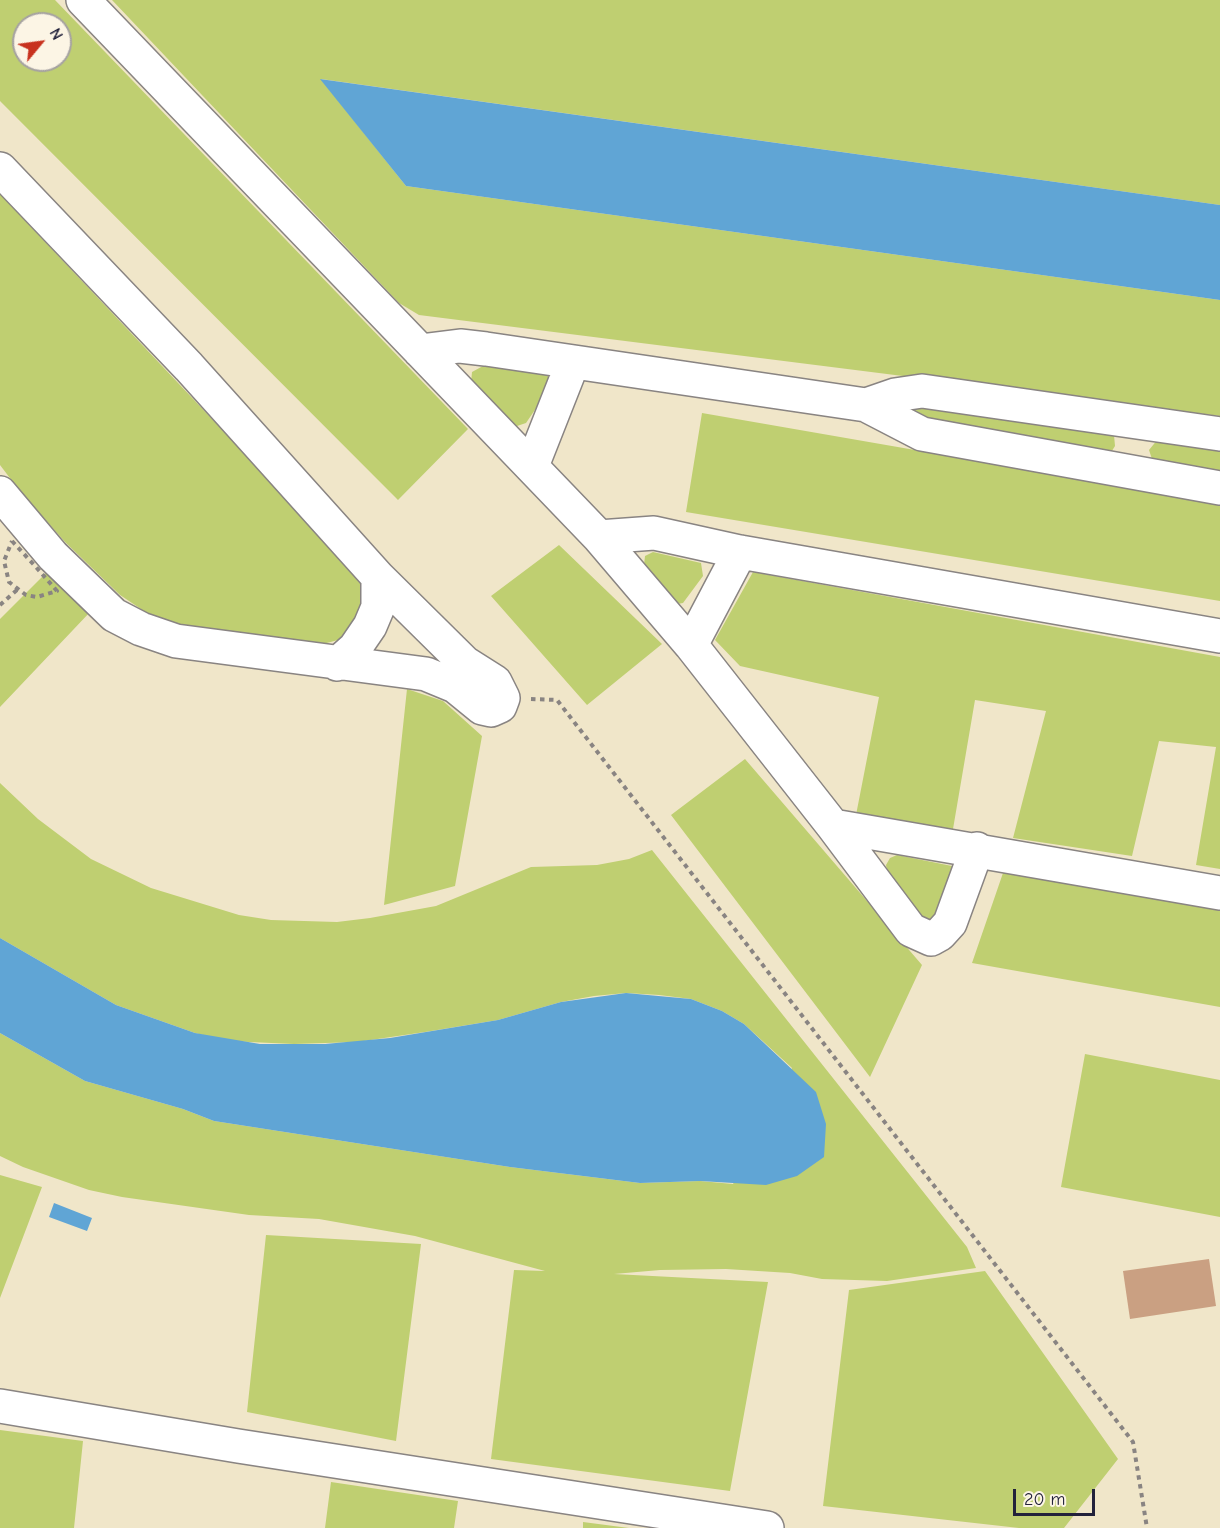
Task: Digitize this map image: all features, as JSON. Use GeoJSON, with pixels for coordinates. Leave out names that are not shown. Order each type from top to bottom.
{"type":"FeatureCollection","features":[{"type":"Feature","properties":{"kind":"street"},"geometry":{"type":"LineString","coordinates":[[83,0],[599,537],[691,645],[833,826],[911,930],[931,939],[940,934],[950,923],[977,849]]}},
{"type":"Feature","properties":{"kind":"street"},"geometry":{"type":"LineString","coordinates":[[0,169],[189,367],[378,577],[465,663],[495,682],[503,698],[500,706],[491,710],[482,708],[455,686],[426,674],[177,641],[141,629],[114,615],[53,556],[0,493]]}},
{"type":"Feature","properties":{"kind":"street"},"geometry":{"type":"LineString","coordinates":[[420,351],[460,346],[866,405],[922,434],[1220,489]]}},
{"type":"Feature","properties":{"kind":"street"},"geometry":{"type":"LineString","coordinates":[[532,466],[573,362]]}},
{"type":"Feature","properties":{"kind":"street"},"geometry":{"type":"LineString","coordinates":[[866,405],[895,395],[922,391],[1220,435]]}},
{"type":"Feature","properties":{"kind":"street"},"geometry":{"type":"LineString","coordinates":[[1123,471],[1130,423]]}},
{"type":"Feature","properties":{"kind":"street"},"geometry":{"type":"LineString","coordinates":[[599,537],[654,533],[740,552],[1220,636]]}},
{"type":"Feature","properties":{"kind":"street"},"geometry":{"type":"LineString","coordinates":[[691,645],[740,552]]}},
{"type":"Feature","properties":{"kind":"street"},"geometry":{"type":"LineString","coordinates":[[337,664],[355,648],[370,626],[378,607],[378,577]]}},
{"type":"Feature","properties":{"kind":"street"},"geometry":{"type":"LineString","coordinates":[[833,826],[977,849],[1220,893]]}},
{"type":"Feature","properties":{"kind":"street"},"geometry":{"type":"LineString","coordinates":[[0,1406],[238,1446],[768,1528]]}},
{"type":"Feature","properties":{"kind":"path"},"geometry":{"type":"LineString","coordinates":[[0,605],[17,590]]}},
{"type":"Feature","properties":{"kind":"path"},"geometry":{"type":"LineString","coordinates":[[503,698],[556,700],[1126,1432],[1133,1442],[1147,1528]]}},
{"type":"Feature","properties":{"kind":"green space"},"geometry":{"type":"Polygon","coordinates":[[[0,0],[55,0],[67,12],[12,12],[12,72],[72,72],[72,18],[468,429],[398,500],[0,101],[0,0]]]}},
{"type":"Feature","properties":{"kind":"green space"},"geometry":{"type":"Polygon","coordinates":[[[112,0],[1220,0],[1220,205],[321,79],[406,186],[1220,300],[1220,416],[419,315],[399,303],[112,0]]]}},
{"type":"Feature","properties":{"kind":"green space"},"geometry":{"type":"Polygon","coordinates":[[[0,194],[359,575],[365,589],[365,605],[351,632],[338,640],[323,644],[178,625],[147,613],[120,595],[65,542],[19,490],[0,465],[0,194]]]}},
{"type":"Feature","properties":{"kind":"green space"},"geometry":{"type":"Polygon","coordinates":[[[483,366],[546,372],[550,380],[549,389],[526,423],[514,427],[471,383],[472,372],[483,366]]]}},
{"type":"Feature","properties":{"kind":"green space"},"geometry":{"type":"Polygon","coordinates":[[[909,405],[1114,435],[1115,446],[1110,454],[913,423],[909,405]]]}},
{"type":"Feature","properties":{"kind":"green space"},"geometry":{"type":"Polygon","coordinates":[[[702,413],[1220,503],[1220,601],[686,512],[702,413]]]}},
{"type":"Feature","properties":{"kind":"green space"},"geometry":{"type":"Polygon","coordinates":[[[1158,439],[1220,446],[1220,476],[1153,462],[1149,450],[1158,439]]]}},
{"type":"Feature","properties":{"kind":"green space"},"geometry":{"type":"Polygon","coordinates":[[[559,545],[662,644],[587,705],[491,596],[559,545]]]}},
{"type":"Feature","properties":{"kind":"green space"},"geometry":{"type":"Polygon","coordinates":[[[653,552],[701,563],[703,576],[683,603],[677,604],[644,565],[645,556],[653,552]]]}},
{"type":"Feature","properties":{"kind":"green space"},"geometry":{"type":"Polygon","coordinates":[[[53,566],[91,611],[0,707],[0,619],[53,566]]]}},
{"type":"Feature","properties":{"kind":"green space"},"geometry":{"type":"Polygon","coordinates":[[[753,572],[1220,657],[1220,869],[1196,865],[1216,747],[1159,741],[1132,856],[1013,838],[1046,711],[975,700],[953,829],[856,815],[879,697],[740,666],[715,640],[753,572]]]}},
{"type":"Feature","properties":{"kind":"green space"},"geometry":{"type":"Polygon","coordinates":[[[407,689],[443,701],[482,736],[455,886],[384,905],[407,689]]]}},
{"type":"Feature","properties":{"kind":"green space"},"geometry":{"type":"Polygon","coordinates":[[[745,759],[922,965],[870,1077],[671,815],[745,759]]]}},
{"type":"Feature","properties":{"kind":"green space"},"geometry":{"type":"Polygon","coordinates":[[[0,783],[38,819],[91,859],[151,888],[239,915],[271,920],[337,922],[436,906],[531,867],[597,865],[629,859],[652,850],[967,1247],[976,1268],[887,1281],[822,1279],[790,1273],[726,1269],[660,1270],[614,1274],[768,1282],[730,1491],[491,1459],[514,1270],[545,1271],[415,1236],[319,1219],[249,1215],[122,1197],[89,1190],[23,1167],[0,1156],[0,1033],[85,1081],[183,1109],[214,1121],[510,1167],[640,1183],[700,1181],[733,1184],[792,1068],[744,1024],[722,1011],[691,999],[659,995],[626,993],[594,996],[561,1002],[498,1020],[425,1032],[357,1042],[294,1044],[227,1041],[195,1033],[116,1005],[0,938],[0,783]]]}},
{"type":"Feature","properties":{"kind":"green space"},"geometry":{"type":"Polygon","coordinates":[[[897,855],[952,866],[955,873],[938,918],[926,922],[888,876],[886,865],[890,858],[897,855]]]}},
{"type":"Feature","properties":{"kind":"green space"},"geometry":{"type":"Polygon","coordinates":[[[1003,873],[1220,910],[1220,1007],[972,963],[1003,873]]]}},
{"type":"Feature","properties":{"kind":"green space"},"geometry":{"type":"Polygon","coordinates":[[[1085,1054],[1220,1080],[1220,1217],[1061,1187],[1085,1054]]]}},
{"type":"Feature","properties":{"kind":"green space"},"geometry":{"type":"Polygon","coordinates":[[[0,1175],[42,1187],[0,1298],[0,1175]]]}},
{"type":"Feature","properties":{"kind":"green space"},"geometry":{"type":"Polygon","coordinates":[[[266,1235],[421,1244],[396,1441],[247,1412],[266,1235]]]}},
{"type":"Feature","properties":{"kind":"green space"},"geometry":{"type":"Polygon","coordinates":[[[985,1271],[1118,1459],[1064,1528],[1019,1528],[823,1506],[849,1290],[985,1271]]]}},
{"type":"Feature","properties":{"kind":"green space"},"geometry":{"type":"Polygon","coordinates":[[[0,1430],[83,1441],[74,1528],[0,1528],[0,1430]]]}},
{"type":"Feature","properties":{"kind":"green space"},"geometry":{"type":"Polygon","coordinates":[[[331,1482],[458,1501],[454,1528],[325,1528],[331,1482]]]}},
{"type":"Feature","properties":{"kind":"green space"},"geometry":{"type":"Polygon","coordinates":[[[583,1522],[629,1528],[583,1528],[583,1522]]]}},
{"type":"Feature","properties":{"kind":"water"},"geometry":{"type":"Polygon","coordinates":[[[320,79],[1220,205],[1220,300],[406,186],[320,79]]]}},
{"type":"Feature","properties":{"kind":"water"},"geometry":{"type":"Polygon","coordinates":[[[0,938],[116,1005],[195,1033],[260,1044],[325,1044],[390,1038],[498,1020],[561,1002],[626,993],[691,999],[722,1011],[744,1024],[816,1092],[826,1124],[824,1157],[797,1176],[766,1185],[700,1181],[640,1183],[510,1167],[214,1121],[183,1109],[85,1081],[0,1033],[0,938]]]}},
{"type":"Feature","properties":{"kind":"water"},"geometry":{"type":"Polygon","coordinates":[[[54,1203],[92,1218],[87,1231],[49,1217],[54,1203]]]}},
{"type":"Feature","properties":{"kind":"building"},"geometry":{"type":"Polygon","coordinates":[[[1209,1259],[1216,1306],[1130,1319],[1123,1271],[1209,1259]]]}}]}
